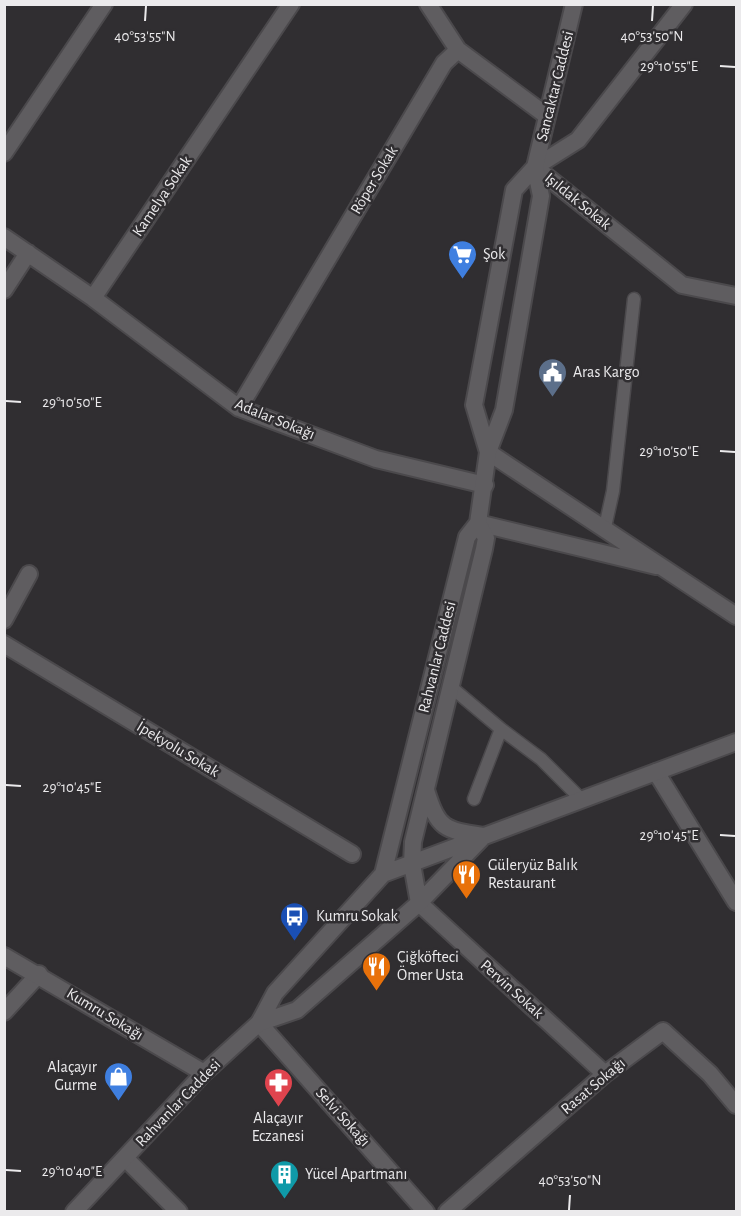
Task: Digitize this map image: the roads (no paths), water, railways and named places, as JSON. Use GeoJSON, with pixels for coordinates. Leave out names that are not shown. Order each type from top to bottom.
{"type":"FeatureCollection","features":[{"type":"Feature","properties":{"kind":"street"},"geometry":{"type":"LineString","coordinates":[[4,153],[104,4]]}},
{"type":"Feature","properties":{"kind":"street","name":"Kamelya Sokak"},"geometry":{"type":"LineString","coordinates":[[93,298],[291,4]]}},
{"type":"Feature","properties":{"kind":"street"},"geometry":{"type":"LineString","coordinates":[[428,4],[458,50],[546,116]]}},
{"type":"Feature","properties":{"kind":"street","name":"Sancaktar Caddesi"},"geometry":{"type":"LineString","coordinates":[[535,167],[574,4]]}},
{"type":"Feature","properties":{"kind":"street","name":"Işıldak Sokak"},"geometry":{"type":"LineString","coordinates":[[684,4],[578,140],[535,167],[682,285],[736,296]]}},
{"type":"Feature","properties":{"kind":"street","name":"Röper Sokak"},"geometry":{"type":"LineString","coordinates":[[239,408],[444,63],[458,50]]}},
{"type":"Feature","properties":{"kind":"street"},"geometry":{"type":"LineString","coordinates":[[535,167],[541,196],[504,410],[488,452],[478,523],[665,568]]}},
{"type":"Feature","properties":{"kind":"street"},"geometry":{"type":"LineString","coordinates":[[535,167],[514,190],[474,405],[488,452],[605,527],[736,616]]}},
{"type":"Feature","properties":{"kind":"street"},"geometry":{"type":"LineString","coordinates":[[4,237],[93,298]]}},
{"type":"Feature","properties":{"kind":"street"},"geometry":{"type":"LineString","coordinates":[[4,290],[28,253]]}},
{"type":"Feature","properties":{"kind":"street","name":"Adalar Sokağı"},"geometry":{"type":"LineString","coordinates":[[93,298],[239,408],[376,459],[485,485]]}},
{"type":"Feature","properties":{"kind":"street","name":"Rahvanlar Caddesi"},"geometry":{"type":"LineString","coordinates":[[74,1212],[204,1073],[259,1023],[275,993],[383,874],[467,537],[478,523],[486,538],[484,549],[413,842],[412,864],[419,903],[297,1010],[259,1023]]}},
{"type":"Feature","properties":{"kind":"street"},"geometry":{"type":"LineString","coordinates":[[4,620],[29,574]]}},
{"type":"Feature","properties":{"kind":"street","name":"İpekyolu Sokak"},"geometry":{"type":"LineString","coordinates":[[4,644],[352,854]]}},
{"type":"Feature","properties":{"kind":"street"},"geometry":{"type":"LineString","coordinates":[[383,874],[736,742]]}},
{"type":"Feature","properties":{"kind":"street"},"geometry":{"type":"LineString","coordinates":[[656,772],[736,902]]}},
{"type":"Feature","properties":{"kind":"street"},"geometry":{"type":"LineString","coordinates":[[426,790],[434,815],[450,831],[484,836]]}},
{"type":"Feature","properties":{"kind":"street"},"geometry":{"type":"LineString","coordinates":[[419,903],[484,836]]}},
{"type":"Feature","properties":{"kind":"street","name":"Pervin Sokak"},"geometry":{"type":"LineString","coordinates":[[419,903],[605,1074]]}},
{"type":"Feature","properties":{"kind":"street","name":"Kumru Sokağı"},"geometry":{"type":"LineString","coordinates":[[4,956],[39,974],[204,1073]]}},
{"type":"Feature","properties":{"kind":"street"},"geometry":{"type":"LineString","coordinates":[[4,1012],[39,974]]}},
{"type":"Feature","properties":{"kind":"street","name":"Selvi Sokağı"},"geometry":{"type":"LineString","coordinates":[[259,1023],[426,1212]]}},
{"type":"Feature","properties":{"kind":"street","name":"Rasat Sokağı"},"geometry":{"type":"LineString","coordinates":[[447,1212],[605,1074],[663,1031],[711,1074],[736,1105]]}},
{"type":"Feature","properties":{"kind":"street"},"geometry":{"type":"LineString","coordinates":[[126,1158],[179,1212]]}},
{"type":"Feature","properties":{"kind":"lane"},"geometry":{"type":"LineString","coordinates":[[605,527],[613,491],[634,299]]}},
{"type":"Feature","properties":{"kind":"lane"},"geometry":{"type":"LineString","coordinates":[[451,687],[541,759],[582,800]]}},
{"type":"Feature","properties":{"kind":"lane"},"geometry":{"type":"LineString","coordinates":[[474,799],[501,729]]}},
{"type":"Feature","properties":{"kind":"place","name":"Şok"},"geometry":{"type":"Point","coordinates":[462,280]}},
{"type":"Feature","properties":{"kind":"place","name":"Aras Kargo"},"geometry":{"type":"Point","coordinates":[552,398]}},
{"type":"Feature","properties":{"kind":"place","name":"Güleryüz Balık Restaurant"},"geometry":{"type":"Point","coordinates":[467,900]}},
{"type":"Feature","properties":{"kind":"place","name":"Kumru Sokak"},"geometry":{"type":"Point","coordinates":[295,942]}},
{"type":"Feature","properties":{"kind":"place","name":"Çiğköfteci Ömer Usta"},"geometry":{"type":"Point","coordinates":[376,992]}},
{"type":"Feature","properties":{"kind":"place","name":"Alaçayır Gurme"},"geometry":{"type":"Point","coordinates":[118,1102]}},
{"type":"Feature","properties":{"kind":"place","name":"Alaçayır Eczanesi"},"geometry":{"type":"Point","coordinates":[278,1108]}},
{"type":"Feature","properties":{"kind":"place","name":"Yücel Apartmanı"},"geometry":{"type":"Point","coordinates":[284,1200]}}]}
